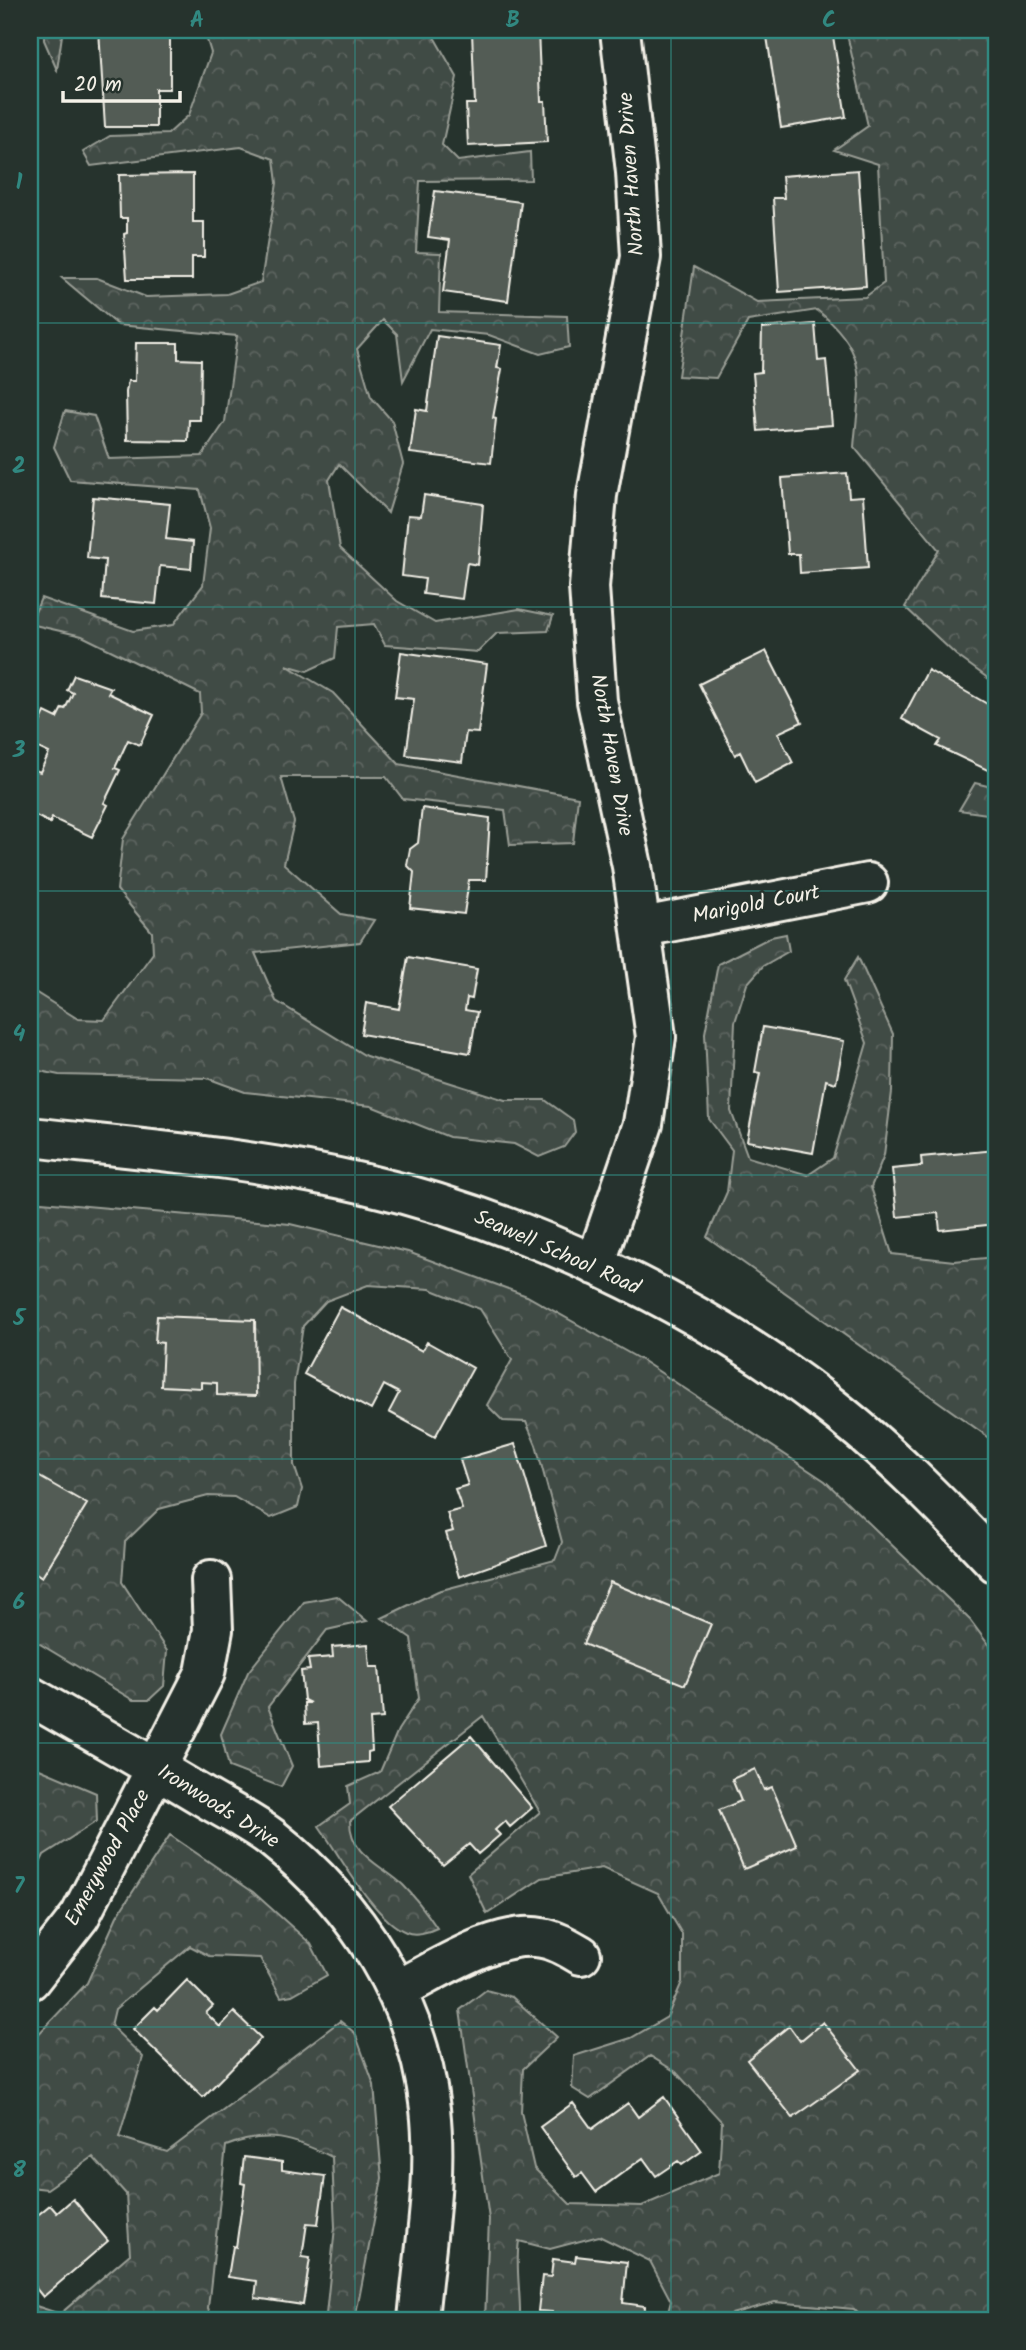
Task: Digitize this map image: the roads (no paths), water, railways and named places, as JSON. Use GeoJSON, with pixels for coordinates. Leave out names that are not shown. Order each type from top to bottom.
{"type":"FeatureCollection","features":[{"type":"Feature","properties":{"kind":"street","name":"North Haven Drive"},"geometry":{"type":"LineString","coordinates":[[595,1265],[643,1124],[656,1037],[643,927],[597,701],[589,587],[597,495],[640,257],[636,172],[620,30]]}},
{"type":"Feature","properties":{"kind":"street","name":"Marigold Court"},"geometry":{"type":"LineString","coordinates":[[643,927],[868,883]]}},
{"type":"Feature","properties":{"kind":"street","name":"Seawell School Road"},"geometry":{"type":"LineString","coordinates":[[30,1137],[225,1158],[365,1184],[494,1223],[595,1265],[730,1335],[822,1399],[918,1483],[996,1563]]}},
{"type":"Feature","properties":{"kind":"street","name":"Emerywood Place"},"geometry":{"type":"LineString","coordinates":[[30,1980],[80,1916],[158,1769],[205,1673],[213,1630],[211,1580]]}},
{"type":"Feature","properties":{"kind":"street","name":"Ironwoods Drive"},"geometry":{"type":"LineString","coordinates":[[30,1696],[270,1837],[321,1881],[365,1934],[397,1990],[418,2050],[430,2109],[432,2167],[418,2320]]}},
{"type":"Feature","properties":{"kind":"street"},"geometry":{"type":"LineString","coordinates":[[397,1990],[500,1940],[521,1936],[542,1938],[581,1955]]}}]}
